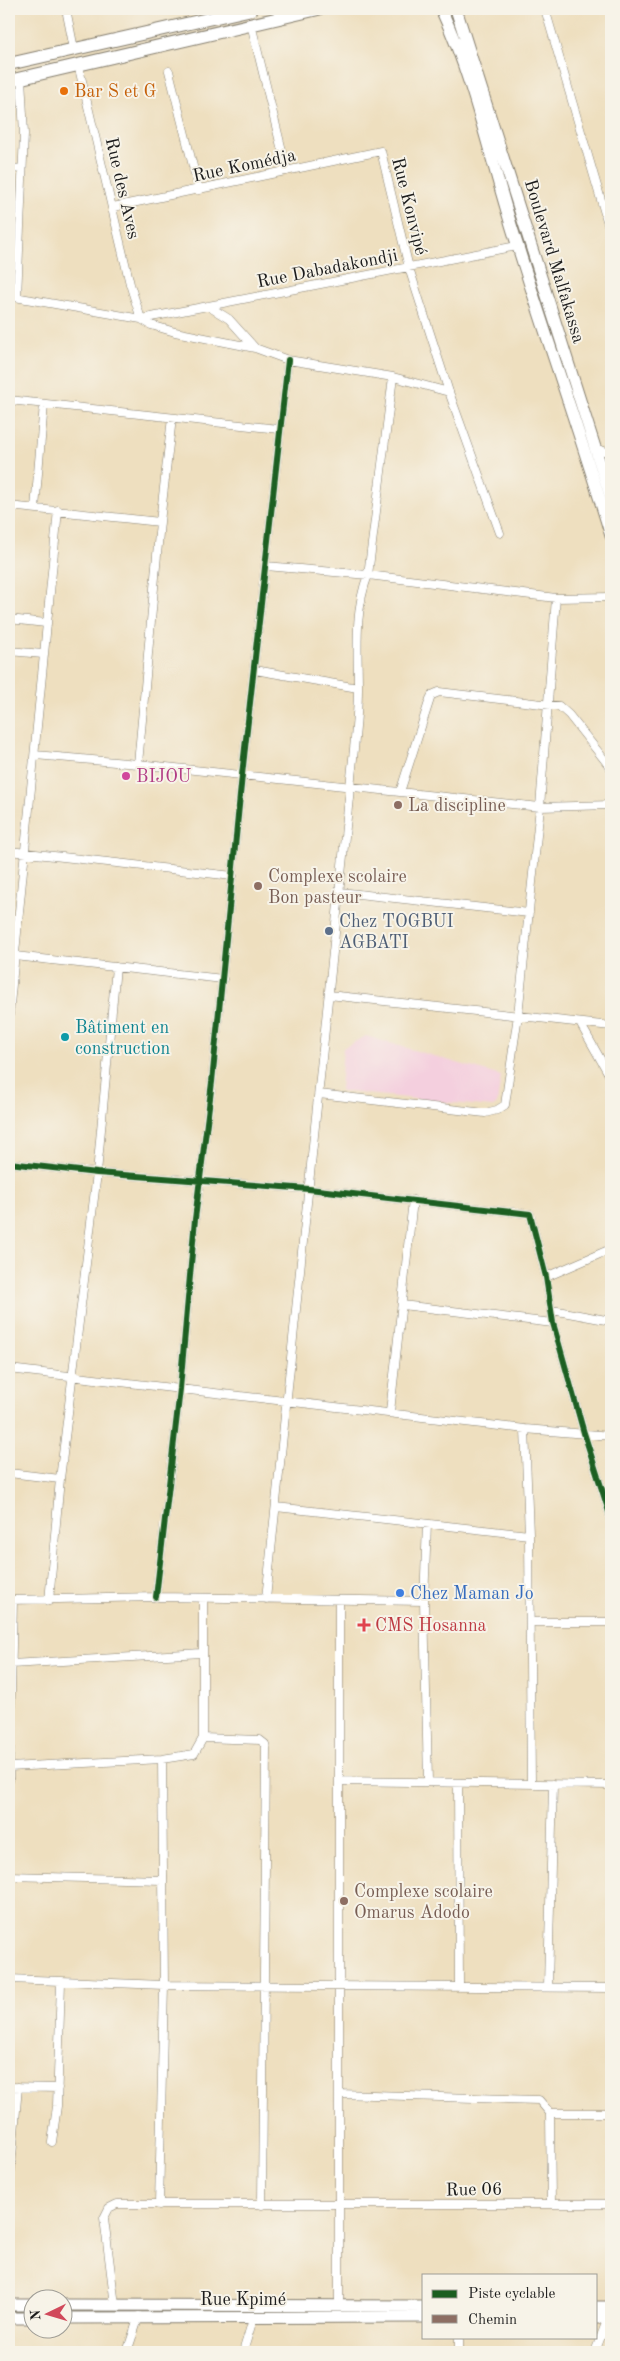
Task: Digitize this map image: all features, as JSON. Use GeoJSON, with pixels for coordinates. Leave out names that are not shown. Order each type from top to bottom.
{"type":"FeatureCollection","features":[{"type":"Feature","properties":{"kind":"main road"},"geometry":{"type":"LineString","coordinates":[[9,64],[252,9]]}},
{"type":"Feature","properties":{"kind":"main road"},"geometry":{"type":"LineString","coordinates":[[15,79],[318,9]]}},
{"type":"Feature","properties":{"kind":"main road"},"geometry":{"type":"LineString","coordinates":[[441,9],[461,38]]}},
{"type":"Feature","properties":{"kind":"main road"},"geometry":{"type":"LineString","coordinates":[[456,9],[461,38],[517,246],[584,444],[611,536]]}},
{"type":"Feature","properties":{"kind":"main road","name":"Boulevard Malfakassa"},"geometry":{"type":"LineString","coordinates":[[461,38],[611,498]]}},
{"type":"Feature","properties":{"kind":"main road"},"geometry":{"type":"LineString","coordinates":[[74,48],[78,64]]}},
{"type":"Feature","properties":{"kind":"main road"},"geometry":{"type":"LineString","coordinates":[[9,2305],[22,2305]]}},
{"type":"Feature","properties":{"kind":"main road","name":"Rue Kpimé"},"geometry":{"type":"LineString","coordinates":[[72,2305],[422,2306]]}},
{"type":"Feature","properties":{"kind":"main road","name":"Rue Kpimé"},"geometry":{"type":"LineString","coordinates":[[72,2318],[139,2316],[422,2317]]}},
{"type":"Feature","properties":{"kind":"main road"},"geometry":{"type":"LineString","coordinates":[[9,2318],[22,2318]]}},
{"type":"Feature","properties":{"kind":"street"},"geometry":{"type":"LineString","coordinates":[[66,9],[74,48]]}},
{"type":"Feature","properties":{"kind":"street"},"geometry":{"type":"LineString","coordinates":[[545,9],[611,234]]}},
{"type":"Feature","properties":{"kind":"street"},"geometry":{"type":"LineString","coordinates":[[252,24],[287,172]]}},
{"type":"Feature","properties":{"kind":"street","name":"Rue des Aves"},"geometry":{"type":"LineString","coordinates":[[78,64],[130,284],[142,319]]}},
{"type":"Feature","properties":{"kind":"street"},"geometry":{"type":"LineString","coordinates":[[168,71],[199,190]]}},
{"type":"Feature","properties":{"kind":"street"},"geometry":{"type":"LineString","coordinates":[[15,79],[24,105],[22,169],[13,297],[142,319],[151,326],[255,348],[288,360],[393,378],[449,392]]}},
{"type":"Feature","properties":{"kind":"street","name":"Rue Komédja"},"geometry":{"type":"LineString","coordinates":[[113,208],[381,151]]}},
{"type":"Feature","properties":{"kind":"street","name":"Rue Konvipé"},"geometry":{"type":"LineString","coordinates":[[381,151],[409,268],[449,392],[500,532]]}},
{"type":"Feature","properties":{"kind":"street"},"geometry":{"type":"LineString","coordinates":[[9,168],[22,169]]}},
{"type":"Feature","properties":{"kind":"street","name":"Rue Dabadakondji"},"geometry":{"type":"LineString","coordinates":[[142,319],[517,246]]}},
{"type":"Feature","properties":{"kind":"street"},"geometry":{"type":"LineString","coordinates":[[208,306],[228,320],[255,348]]}},
{"type":"Feature","properties":{"kind":"street"},"geometry":{"type":"LineString","coordinates":[[156,1598],[223,979],[242,775],[288,360]]}},
{"type":"Feature","properties":{"kind":"street"},"geometry":{"type":"LineString","coordinates":[[266,1599],[350,788],[358,688],[356,662],[361,595],[368,575],[393,378]]}},
{"type":"Feature","properties":{"kind":"street"},"geometry":{"type":"LineString","coordinates":[[9,400],[279,429]]}},
{"type":"Feature","properties":{"kind":"street"},"geometry":{"type":"LineString","coordinates":[[35,508],[44,404]]}},
{"type":"Feature","properties":{"kind":"street"},"geometry":{"type":"LineString","coordinates":[[138,764],[160,522],[172,418]]}},
{"type":"Feature","properties":{"kind":"street"},"geometry":{"type":"LineString","coordinates":[[584,444],[611,453]]}},
{"type":"Feature","properties":{"kind":"street"},"geometry":{"type":"LineString","coordinates":[[9,506],[160,522]]}},
{"type":"Feature","properties":{"kind":"street"},"geometry":{"type":"LineString","coordinates":[[9,1014],[58,510]]}},
{"type":"Feature","properties":{"kind":"street"},"geometry":{"type":"LineString","coordinates":[[266,566],[368,575],[556,598],[611,597]]}},
{"type":"Feature","properties":{"kind":"street"},"geometry":{"type":"LineString","coordinates":[[319,1094],[485,1113],[497,1110],[505,1105],[518,1016],[540,807],[556,598]]}},
{"type":"Feature","properties":{"kind":"street"},"geometry":{"type":"LineString","coordinates":[[9,619],[46,623]]}},
{"type":"Feature","properties":{"kind":"street"},"geometry":{"type":"LineString","coordinates":[[9,651],[43,654]]}},
{"type":"Feature","properties":{"kind":"street"},"geometry":{"type":"LineString","coordinates":[[255,670],[358,688]]}},
{"type":"Feature","properties":{"kind":"street"},"geometry":{"type":"LineString","coordinates":[[400,792],[430,699],[436,693],[548,703],[564,710],[611,768]]}},
{"type":"Feature","properties":{"kind":"street"},"geometry":{"type":"LineString","coordinates":[[35,755],[138,764],[540,807],[611,805]]}},
{"type":"Feature","properties":{"kind":"street"},"geometry":{"type":"LineString","coordinates":[[9,850],[233,876]]}},
{"type":"Feature","properties":{"kind":"street"},"geometry":{"type":"LineString","coordinates":[[340,892],[529,913]]}},
{"type":"Feature","properties":{"kind":"street"},"geometry":{"type":"LineString","coordinates":[[15,956],[223,979]]}},
{"type":"Feature","properties":{"kind":"street"},"geometry":{"type":"LineString","coordinates":[[49,1601],[60,1479],[74,1377],[97,1173],[116,967]]}},
{"type":"Feature","properties":{"kind":"street"},"geometry":{"type":"LineString","coordinates":[[329,995],[611,1026]]}},
{"type":"Feature","properties":{"kind":"street"},"geometry":{"type":"LineString","coordinates":[[580,1023],[611,1078]]}},
{"type":"Feature","properties":{"kind":"street"},"geometry":{"type":"LineString","coordinates":[[9,1163],[97,1173],[309,1189],[530,1214],[546,1277],[553,1324],[584,1433],[611,1518]]}},
{"type":"Feature","properties":{"kind":"street"},"geometry":{"type":"LineString","coordinates":[[390,1412],[413,1200]]}},
{"type":"Feature","properties":{"kind":"street"},"geometry":{"type":"LineString","coordinates":[[546,1277],[611,1249]]}},
{"type":"Feature","properties":{"kind":"street"},"geometry":{"type":"LineString","coordinates":[[402,1305],[553,1324]]}},
{"type":"Feature","properties":{"kind":"street"},"geometry":{"type":"LineString","coordinates":[[552,1310],[611,1320]]}},
{"type":"Feature","properties":{"kind":"street"},"geometry":{"type":"LineString","coordinates":[[9,1369],[526,1429],[611,1436]]}},
{"type":"Feature","properties":{"kind":"street"},"geometry":{"type":"LineString","coordinates":[[526,1429],[529,1535],[531,1784]]}},
{"type":"Feature","properties":{"kind":"street"},"geometry":{"type":"LineString","coordinates":[[9,1474],[60,1479]]}},
{"type":"Feature","properties":{"kind":"street"},"geometry":{"type":"LineString","coordinates":[[276,1507],[529,1535]]}},
{"type":"Feature","properties":{"kind":"street"},"geometry":{"type":"LineString","coordinates":[[427,1524],[424,1601],[428,1782]]}},
{"type":"Feature","properties":{"kind":"street"},"geometry":{"type":"LineString","coordinates":[[9,1767],[162,1759],[194,1754],[203,1738],[203,1598]]}},
{"type":"Feature","properties":{"kind":"street"},"geometry":{"type":"LineString","coordinates":[[9,1781],[11,1600],[203,1598],[339,1602],[424,1601]]}},
{"type":"Feature","properties":{"kind":"street"},"geometry":{"type":"LineString","coordinates":[[339,1602],[339,2094],[337,2206],[339,2306]]}},
{"type":"Feature","properties":{"kind":"street"},"geometry":{"type":"LineString","coordinates":[[530,1622],[611,1622]]}},
{"type":"Feature","properties":{"kind":"street"},"geometry":{"type":"LineString","coordinates":[[11,1664],[202,1652]]}},
{"type":"Feature","properties":{"kind":"street"},"geometry":{"type":"LineString","coordinates":[[203,1738],[260,1740],[265,1744],[265,1985],[262,2206]]}},
{"type":"Feature","properties":{"kind":"street"},"geometry":{"type":"LineString","coordinates":[[160,2205],[164,1985],[162,1759]]}},
{"type":"Feature","properties":{"kind":"street"},"geometry":{"type":"LineString","coordinates":[[339,1782],[611,1785]]}},
{"type":"Feature","properties":{"kind":"street"},"geometry":{"type":"LineString","coordinates":[[458,1783],[459,1986]]}},
{"type":"Feature","properties":{"kind":"street"},"geometry":{"type":"LineString","coordinates":[[548,1986],[552,1784]]}},
{"type":"Feature","properties":{"kind":"street"},"geometry":{"type":"LineString","coordinates":[[9,1876],[162,1880]]}},
{"type":"Feature","properties":{"kind":"street"},"geometry":{"type":"LineString","coordinates":[[9,1979],[164,1985],[548,1986],[611,1988]]}},
{"type":"Feature","properties":{"kind":"street"},"geometry":{"type":"LineString","coordinates":[[52,2142],[57,2115],[61,1982]]}},
{"type":"Feature","properties":{"kind":"street"},"geometry":{"type":"LineString","coordinates":[[9,2087],[58,2088]]}},
{"type":"Feature","properties":{"kind":"street"},"geometry":{"type":"LineString","coordinates":[[9,2190],[18,2087]]}},
{"type":"Feature","properties":{"kind":"street"},"geometry":{"type":"LineString","coordinates":[[339,2094],[535,2099],[542,2102],[550,2113],[551,2204]]}},
{"type":"Feature","properties":{"kind":"street"},"geometry":{"type":"LineString","coordinates":[[550,2113],[611,2113]]}},
{"type":"Feature","properties":{"kind":"street","name":"Rue 06"},"geometry":{"type":"LineString","coordinates":[[115,2305],[104,2218],[109,2208],[117,2204],[262,2206],[611,2204]]}},
{"type":"Feature","properties":{"kind":"street"},"geometry":{"type":"LineString","coordinates":[[596,2352],[607,2315]]}},
{"type":"Feature","properties":{"kind":"street"},"geometry":{"type":"LineString","coordinates":[[127,2352],[139,2316]]}},
{"type":"Feature","properties":{"kind":"street"},"geometry":{"type":"LineString","coordinates":[[243,2352],[254,2316]]}},
{"type":"Feature","properties":{"kind":"street"},"geometry":{"type":"LineString","coordinates":[[459,2352],[460,2338]]}},
{"type":"Feature","properties":{"kind":"shaded area"},"geometry":{"type":"Polygon","coordinates":[[[366,1036],[501,1076],[497,1104],[493,1107],[340,1091],[343,1048],[366,1036]]]}},
{"type":"Feature","properties":{"kind":"cycle path"},"geometry":{"type":"LineString","coordinates":[[156,1597],[180,1389],[195,1219],[212,1082],[242,775],[288,360]]}},
{"type":"Feature","properties":{"kind":"cycle path"},"geometry":{"type":"LineString","coordinates":[[9,1163],[97,1173],[309,1189],[530,1214],[546,1277],[553,1323],[584,1433],[611,1518]]}},
{"type":"Feature","properties":{"kind":"place","name":"Bar S et G"},"geometry":{"type":"Point","coordinates":[64,91]}},
{"type":"Feature","properties":{"kind":"place","name":"BIJOU"},"geometry":{"type":"Point","coordinates":[126,776]}},
{"type":"Feature","properties":{"kind":"place","name":"La discipline"},"geometry":{"type":"Point","coordinates":[398,805]}},
{"type":"Feature","properties":{"kind":"place","name":"Complexe scolaire Bon pasteur"},"geometry":{"type":"Point","coordinates":[258,886]}},
{"type":"Feature","properties":{"kind":"place","name":"Chez TOGBUI AGBATI"},"geometry":{"type":"Point","coordinates":[329,931]}},
{"type":"Feature","properties":{"kind":"place","name":"Bâtiment en construction"},"geometry":{"type":"Point","coordinates":[65,1037]}},
{"type":"Feature","properties":{"kind":"place","name":"Chez Maman Jo"},"geometry":{"type":"Point","coordinates":[400,1593]}},
{"type":"Feature","properties":{"kind":"place","name":"CMS Hosanna"},"geometry":{"type":"Point","coordinates":[364,1625]}},
{"type":"Feature","properties":{"kind":"place","name":"Complexe scolaire Omarus Adodo"},"geometry":{"type":"Point","coordinates":[344,1901]}}]}
